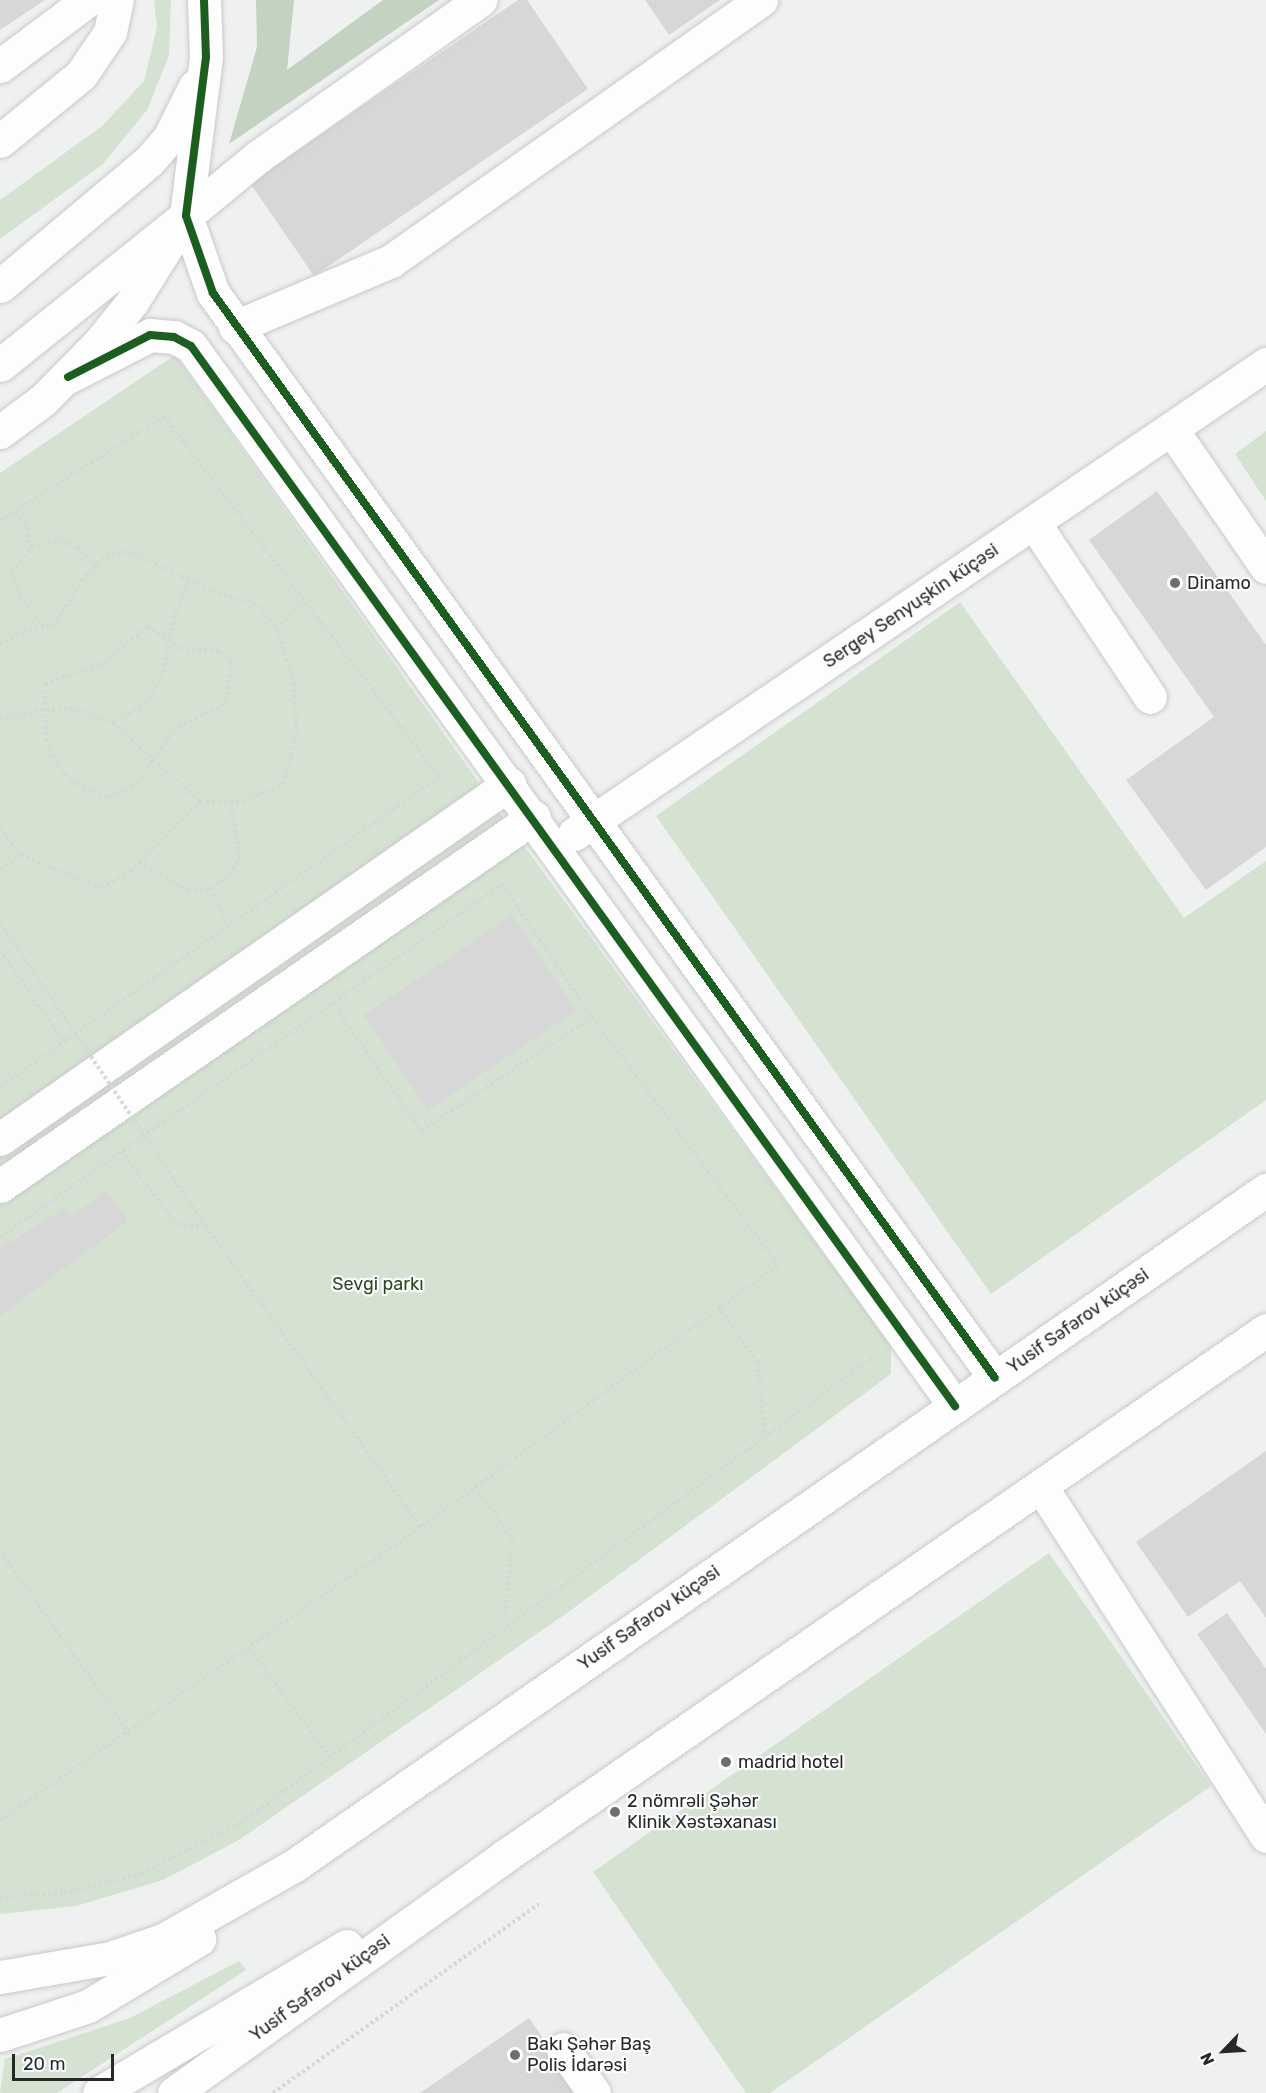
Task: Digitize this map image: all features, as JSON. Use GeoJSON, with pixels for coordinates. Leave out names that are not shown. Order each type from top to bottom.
{"type":"FeatureCollection","features":[{"type":"Feature","properties":{"kind":"main road"},"geometry":{"type":"LineString","coordinates":[[0,66],[88,0]]}},
{"type":"Feature","properties":{"kind":"main road"},"geometry":{"type":"LineString","coordinates":[[0,141],[81,75],[110,32],[117,0]]}},
{"type":"Feature","properties":{"kind":"main road"},"geometry":{"type":"LineString","coordinates":[[204,0],[206,57],[200,123],[186,216],[199,265],[235,327],[995,1378]]}},
{"type":"Feature","properties":{"kind":"main road"},"geometry":{"type":"LineString","coordinates":[[0,365],[259,156],[480,0]]}},
{"type":"Feature","properties":{"kind":"main road"},"geometry":{"type":"LineString","coordinates":[[235,327],[391,261],[761,0]]}},
{"type":"Feature","properties":{"kind":"main road"},"geometry":{"type":"LineString","coordinates":[[0,286],[149,161],[169,138],[206,57]]}},
{"type":"Feature","properties":{"kind":"main road"},"geometry":{"type":"LineString","coordinates":[[200,123],[205,156],[220,169],[259,156]]}},
{"type":"Feature","properties":{"kind":"main road"},"geometry":{"type":"LineString","coordinates":[[0,432],[68,377],[132,302],[186,216]]}},
{"type":"Feature","properties":{"kind":"main road"},"geometry":{"type":"LineString","coordinates":[[68,377],[150,335],[174,337],[191,345],[555,846],[955,1406]]}},
{"type":"Feature","properties":{"kind":"main road","name":"Sergey Senyuşkin küçəsi"},"geometry":{"type":"LineString","coordinates":[[555,846],[1172,430],[1266,364]]}},
{"type":"Feature","properties":{"kind":"main road"},"geometry":{"type":"LineString","coordinates":[[1172,430],[1266,567]]}},
{"type":"Feature","properties":{"kind":"main road"},"geometry":{"type":"LineString","coordinates":[[1034,523],[1150,697]]}},
{"type":"Feature","properties":{"kind":"main road"},"geometry":{"type":"LineString","coordinates":[[0,1139],[510,784]]}},
{"type":"Feature","properties":{"kind":"main road"},"geometry":{"type":"LineString","coordinates":[[0,1186],[534,817]]}},
{"type":"Feature","properties":{"kind":"main road","name":"Yusif Səfərov küçəsi"},"geometry":{"type":"LineString","coordinates":[[0,1977],[110,1958],[163,1940],[295,1864],[1266,1190]]}},
{"type":"Feature","properties":{"kind":"main road","name":"Yusif Səfərov küçəsi"},"geometry":{"type":"LineString","coordinates":[[174,2093],[505,1856],[1041,1488],[1266,1330]]}},
{"type":"Feature","properties":{"kind":"main road"},"geometry":{"type":"LineString","coordinates":[[1041,1488],[1266,1836]]}},
{"type":"Feature","properties":{"kind":"main road"},"geometry":{"type":"LineString","coordinates":[[99,2093],[505,1856]]}},
{"type":"Feature","properties":{"kind":"main road"},"geometry":{"type":"LineString","coordinates":[[0,2035],[54,2021],[124,1988],[295,1864]]}},
{"type":"Feature","properties":{"kind":"main road"},"geometry":{"type":"LineString","coordinates":[[563,2049],[594,2093]]}},
{"type":"Feature","properties":{"kind":"path"},"geometry":{"type":"LineString","coordinates":[[0,521],[164,416],[303,603],[439,777],[66,1044],[0,1087]]}},
{"type":"Feature","properties":{"kind":"path"},"geometry":{"type":"LineString","coordinates":[[14,513],[25,522],[31,548]]}},
{"type":"Feature","properties":{"kind":"path"},"geometry":{"type":"LineString","coordinates":[[45,628],[20,597],[12,571],[31,548],[58,540],[77,547],[97,565]]}},
{"type":"Feature","properties":{"kind":"path"},"geometry":{"type":"LineString","coordinates":[[0,644],[23,631],[52,627],[97,565],[127,551],[190,579],[258,605],[276,628],[294,684],[297,734],[283,784],[230,801],[200,802],[153,763],[113,723],[78,709],[45,710],[0,720]]}},
{"type":"Feature","properties":{"kind":"path"},"geometry":{"type":"LineString","coordinates":[[113,723],[147,703],[164,672],[169,641],[190,579]]}},
{"type":"Feature","properties":{"kind":"path"},"geometry":{"type":"LineString","coordinates":[[276,628],[303,603]]}},
{"type":"Feature","properties":{"kind":"path"},"geometry":{"type":"LineString","coordinates":[[148,626],[180,648],[219,651],[232,662],[225,705],[177,727],[153,763],[133,787],[106,798],[76,784],[59,768],[46,741],[45,710],[45,684],[104,663],[148,626]]}},
{"type":"Feature","properties":{"kind":"path"},"geometry":{"type":"LineString","coordinates":[[139,862],[188,891],[211,888],[230,875],[240,856],[230,801]]}},
{"type":"Feature","properties":{"kind":"path"},"geometry":{"type":"LineString","coordinates":[[0,828],[21,855],[102,888],[139,862],[200,802]]}},
{"type":"Feature","properties":{"kind":"path"},"geometry":{"type":"LineString","coordinates":[[0,869],[21,855]]}},
{"type":"Feature","properties":{"kind":"path"},"geometry":{"type":"LineString","coordinates":[[0,1237],[502,884],[592,1017],[778,1265],[718,1306],[422,1527],[130,1734],[0,1820]]}},
{"type":"Feature","properties":{"kind":"path"},"geometry":{"type":"LineString","coordinates":[[211,888],[228,928]]}},
{"type":"Feature","properties":{"kind":"path"},"geometry":{"type":"LineString","coordinates":[[0,924],[2,931],[27,962],[206,1226],[422,1527]]}},
{"type":"Feature","properties":{"kind":"path"},"geometry":{"type":"LineString","coordinates":[[0,950],[66,1044]]}},
{"type":"Feature","properties":{"kind":"path"},"geometry":{"type":"LineString","coordinates":[[332,1002],[421,1131],[592,1017]]}},
{"type":"Feature","properties":{"kind":"path"},"geometry":{"type":"LineString","coordinates":[[121,1151],[178,1225],[206,1226]]}},
{"type":"Feature","properties":{"kind":"path"},"geometry":{"type":"LineString","coordinates":[[718,1306],[758,1363],[764,1434]]}},
{"type":"Feature","properties":{"kind":"path"},"geometry":{"type":"LineString","coordinates":[[0,1897],[64,1893],[142,1874],[242,1822],[504,1624],[764,1434],[883,1351]]}},
{"type":"Feature","properties":{"kind":"path"},"geometry":{"type":"LineString","coordinates":[[475,1486],[513,1540],[504,1624]]}},
{"type":"Feature","properties":{"kind":"path"},"geometry":{"type":"LineString","coordinates":[[0,1551],[130,1734]]}},
{"type":"Feature","properties":{"kind":"path"},"geometry":{"type":"LineString","coordinates":[[250,1649],[329,1756]]}},
{"type":"Feature","properties":{"kind":"path"},"geometry":{"type":"LineString","coordinates":[[273,2093],[539,1904]]}},
{"type":"Feature","properties":{"kind":"green space"},"geometry":{"type":"Polygon","coordinates":[[[154,0],[171,0],[169,56],[147,110],[103,164],[0,239],[0,200],[102,126],[144,81],[157,27],[154,0]]]}},
{"type":"Feature","properties":{"kind":"green space"},"geometry":{"type":"Polygon","coordinates":[[[256,0],[294,0],[287,70],[383,0],[439,0],[229,144],[257,47],[256,0]]]}},
{"type":"Feature","properties":{"kind":"green space","name":"Sevgi parkı"},"geometry":{"type":"Polygon","coordinates":[[[175,355],[513,831],[891,1346],[891,1374],[567,1613],[239,1840],[163,1880],[76,1906],[0,1914],[0,473],[175,355]]]}},
{"type":"Feature","properties":{"kind":"green space"},"geometry":{"type":"Polygon","coordinates":[[[1266,431],[1266,501],[1235,454],[1266,431]]]}},
{"type":"Feature","properties":{"kind":"green space"},"geometry":{"type":"Polygon","coordinates":[[[960,602],[1184,918],[1266,861],[1266,1100],[991,1294],[656,816],[960,602]]]}},
{"type":"Feature","properties":{"kind":"green space"},"geometry":{"type":"Polygon","coordinates":[[[1049,1553],[1211,1786],[770,2093],[746,2093],[593,1872],[1049,1553]]]}},
{"type":"Feature","properties":{"kind":"green space"},"geometry":{"type":"Polygon","coordinates":[[[239,1961],[246,1970],[57,2093],[0,2093],[5,2059],[130,2018],[239,1961]]]}},
{"type":"Feature","properties":{"kind":"building"},"geometry":{"type":"Polygon","coordinates":[[[0,0],[45,0],[0,30],[0,0]]]}},
{"type":"Feature","properties":{"kind":"building"},"geometry":{"type":"Polygon","coordinates":[[[518,0],[527,0],[588,89],[314,276],[250,183],[518,0]]]}},
{"type":"Feature","properties":{"kind":"building"},"geometry":{"type":"Polygon","coordinates":[[[645,0],[720,0],[669,35],[645,0]]]}},
{"type":"Feature","properties":{"kind":"building"},"geometry":{"type":"Polygon","coordinates":[[[1157,491],[1266,645],[1266,847],[1206,890],[1126,780],[1214,717],[1089,540],[1157,491]]]}},
{"type":"Feature","properties":{"kind":"building"},"geometry":{"type":"Polygon","coordinates":[[[512,915],[576,1010],[428,1110],[364,1015],[512,915]]]}},
{"type":"Feature","properties":{"kind":"building"},"geometry":{"type":"Polygon","coordinates":[[[106,1190],[128,1221],[0,1316],[0,1248],[65,1208],[71,1217],[106,1190]]]}},
{"type":"Feature","properties":{"kind":"building"},"geometry":{"type":"Polygon","coordinates":[[[1266,1451],[1266,1618],[1240,1581],[1188,1617],[1136,1542],[1266,1451]]]}},
{"type":"Feature","properties":{"kind":"building"},"geometry":{"type":"Polygon","coordinates":[[[1227,1613],[1266,1669],[1266,1734],[1197,1634],[1227,1613]]]}},
{"type":"Feature","properties":{"kind":"building","name":"Bakı Şəhər Baş Polis İdarəsi"},"geometry":{"type":"Polygon","coordinates":[[[529,2018],[581,2093],[420,2093],[529,2018]]]}},
{"type":"Feature","properties":{"kind":"cycle path"},"geometry":{"type":"LineString","coordinates":[[204,0],[206,57],[186,216],[213,293],[995,1378]]}},
{"type":"Feature","properties":{"kind":"cycle path"},"geometry":{"type":"LineString","coordinates":[[68,377],[150,335],[174,337],[191,346],[955,1406]]}},
{"type":"Feature","properties":{"kind":"place","name":"Dinamo"},"geometry":{"type":"Point","coordinates":[1175,583]}},
{"type":"Feature","properties":{"kind":"place","name":"madrid hotel"},"geometry":{"type":"Point","coordinates":[726,1762]}},
{"type":"Feature","properties":{"kind":"place","name":"2 nömrəli Şəhər Klinik Xəstəxanası"},"geometry":{"type":"Point","coordinates":[615,1812]}},
{"type":"Feature","properties":{"kind":"place","name":"Bakı Şəhər Baş Polis İdarəsi"},"geometry":{"type":"Point","coordinates":[515,2055]}}]}
